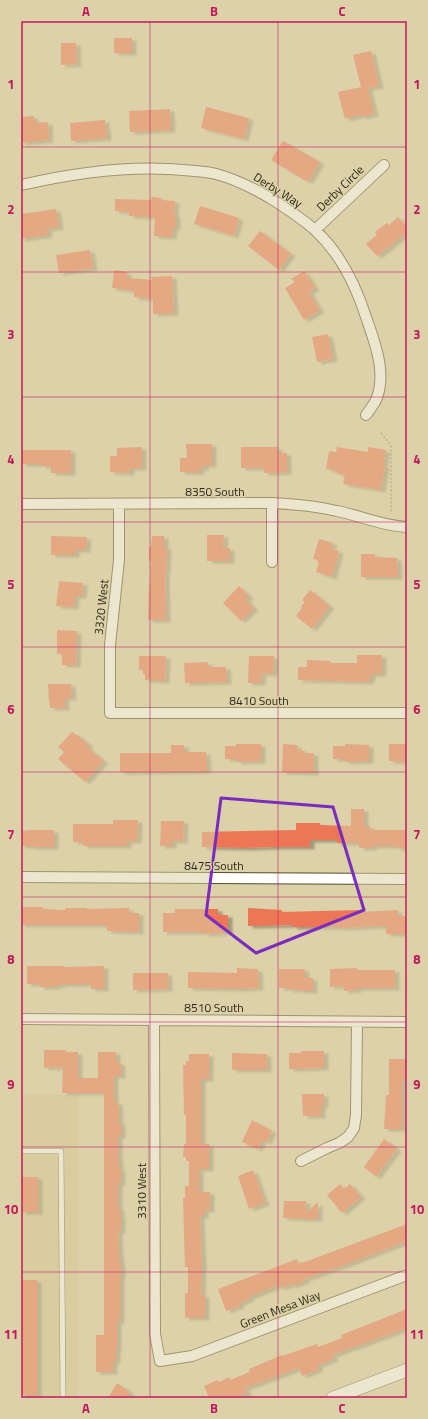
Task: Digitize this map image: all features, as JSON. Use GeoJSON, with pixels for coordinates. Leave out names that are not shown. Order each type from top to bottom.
{"type":"FeatureCollection","features":[{"type":"Feature","properties":{"kind":"street","name":"Derby Circle"},"geometry":{"type":"LineString","coordinates":[[315,230],[384,165]]}},
{"type":"Feature","properties":{"kind":"street","name":"Derby Way"},"geometry":{"type":"LineString","coordinates":[[21,185],[74,175],[130,169],[174,168],[216,174],[250,186],[283,206],[315,230],[334,252],[350,277],[362,305],[371,332],[381,375],[375,402],[366,415]]}},
{"type":"Feature","properties":{"kind":"street","name":"8350 South"},"geometry":{"type":"LineString","coordinates":[[21,504],[309,505],[338,511],[388,525],[407,527]]}},
{"type":"Feature","properties":{"kind":"street","name":"3320 West"},"geometry":{"type":"LineString","coordinates":[[110,713],[110,645],[119,560],[119,504]]}},
{"type":"Feature","properties":{"kind":"street"},"geometry":{"type":"LineString","coordinates":[[272,504],[272,562]]}},
{"type":"Feature","properties":{"kind":"street","name":"8410 South"},"geometry":{"type":"LineString","coordinates":[[110,713],[407,712]]}},
{"type":"Feature","properties":{"kind":"street","name":"8475 South"},"geometry":{"type":"LineString","coordinates":[[21,877],[407,879]]}},
{"type":"Feature","properties":{"kind":"street","name":"8510 South"},"geometry":{"type":"LineString","coordinates":[[21,1019],[407,1022]]}},
{"type":"Feature","properties":{"kind":"street","name":"3310 West"},"geometry":{"type":"LineString","coordinates":[[154,1020],[155,1334],[160,1361]]}},
{"type":"Feature","properties":{"kind":"street"},"geometry":{"type":"LineString","coordinates":[[301,1161],[339,1143],[348,1137],[354,1128],[356,1115],[357,1022]]}},
{"type":"Feature","properties":{"kind":"street","name":"Green Mesa Way"},"geometry":{"type":"LineString","coordinates":[[160,1361],[192,1356],[407,1276]]}},
{"type":"Feature","properties":{"kind":"street"},"geometry":{"type":"LineString","coordinates":[[333,1398],[407,1370]]}},
{"type":"Feature","properties":{"kind":"lane"},"geometry":{"type":"LineString","coordinates":[[21,1151],[61,1151],[64,1398]]}},
{"type":"Feature","properties":{"kind":"path"},"geometry":{"type":"LineString","coordinates":[[380,432],[391,445],[391,513]]}},
{"type":"Feature","properties":{"kind":"highlighted area"},"geometry":{"type":"Polygon","coordinates":[[[221,798],[333,807],[364,910],[256,953],[206,915],[221,798]]]}},
{"type":"Feature","properties":{"kind":"shaded area"},"geometry":{"type":"Polygon","coordinates":[[[21,1095],[78,1095],[78,1398],[21,1398],[21,1095]]]}},
{"type":"Feature","properties":{"kind":"building"},"geometry":{"type":"Polygon","coordinates":[[[114,38],[132,38],[132,53],[114,53],[114,38]]]}},
{"type":"Feature","properties":{"kind":"building"},"geometry":{"type":"Polygon","coordinates":[[[61,43],[76,43],[77,64],[61,65],[61,43]]]}},
{"type":"Feature","properties":{"kind":"building"},"geometry":{"type":"Polygon","coordinates":[[[371,51],[379,86],[368,88],[374,114],[362,117],[361,115],[345,119],[338,92],[361,87],[353,55],[371,51]]]}},
{"type":"Feature","properties":{"kind":"building"},"geometry":{"type":"Polygon","coordinates":[[[206,107],[249,118],[244,139],[201,128],[206,107]]]}},
{"type":"Feature","properties":{"kind":"building"},"geometry":{"type":"Polygon","coordinates":[[[170,109],[171,130],[130,132],[129,111],[170,109]]]}},
{"type":"Feature","properties":{"kind":"building"},"geometry":{"type":"Polygon","coordinates":[[[34,116],[35,123],[48,122],[49,140],[21,143],[21,117],[34,116]]]}},
{"type":"Feature","properties":{"kind":"building"},"geometry":{"type":"Polygon","coordinates":[[[105,120],[107,138],[71,141],[70,123],[105,120]]]}},
{"type":"Feature","properties":{"kind":"building"},"geometry":{"type":"Polygon","coordinates":[[[283,141],[320,162],[308,182],[271,160],[283,141]]]}},
{"type":"Feature","properties":{"kind":"building"},"geometry":{"type":"Polygon","coordinates":[[[152,197],[161,198],[161,200],[175,201],[174,215],[176,215],[176,228],[173,228],[172,237],[154,236],[155,217],[129,216],[129,212],[115,211],[115,199],[151,200],[152,197]]]}},
{"type":"Feature","properties":{"kind":"building"},"geometry":{"type":"Polygon","coordinates":[[[200,206],[239,218],[234,236],[194,224],[200,206]]]}},
{"type":"Feature","properties":{"kind":"building"},"geometry":{"type":"Polygon","coordinates":[[[56,209],[59,227],[47,229],[48,235],[21,239],[21,214],[56,209]]]}},
{"type":"Feature","properties":{"kind":"building"},"geometry":{"type":"Polygon","coordinates":[[[398,217],[407,227],[407,232],[377,256],[366,244],[377,235],[375,232],[387,223],[389,225],[398,217]]]}},
{"type":"Feature","properties":{"kind":"building"},"geometry":{"type":"Polygon","coordinates":[[[260,231],[291,254],[279,270],[248,246],[260,231]]]}},
{"type":"Feature","properties":{"kind":"building"},"geometry":{"type":"Polygon","coordinates":[[[90,250],[93,268],[59,273],[56,255],[90,250]]]}},
{"type":"Feature","properties":{"kind":"building"},"geometry":{"type":"Polygon","coordinates":[[[114,270],[127,272],[127,278],[152,280],[151,277],[172,276],[174,313],[153,314],[153,299],[134,297],[134,291],[112,288],[114,270]]]}},
{"type":"Feature","properties":{"kind":"building"},"geometry":{"type":"Polygon","coordinates":[[[304,271],[315,288],[309,292],[320,310],[304,320],[285,288],[295,282],[291,279],[304,271]]]}},
{"type":"Feature","properties":{"kind":"building"},"geometry":{"type":"Polygon","coordinates":[[[328,334],[333,359],[317,362],[312,337],[328,334]]]}},
{"type":"Feature","properties":{"kind":"building"},"geometry":{"type":"Polygon","coordinates":[[[186,444],[212,444],[212,465],[204,465],[205,468],[200,468],[200,472],[180,472],[180,458],[187,458],[186,444]]]}},
{"type":"Feature","properties":{"kind":"building"},"geometry":{"type":"Polygon","coordinates":[[[142,447],[142,468],[130,468],[130,473],[110,472],[110,456],[117,456],[117,448],[142,447]]]}},
{"type":"Feature","properties":{"kind":"building"},"geometry":{"type":"Polygon","coordinates":[[[241,447],[278,447],[278,453],[287,453],[287,472],[264,473],[264,468],[241,468],[241,447]]]}},
{"type":"Feature","properties":{"kind":"building"},"geometry":{"type":"Polygon","coordinates":[[[337,447],[368,452],[368,447],[386,450],[381,490],[343,484],[345,475],[337,474],[338,471],[326,469],[329,451],[336,452],[337,447]]]}},
{"type":"Feature","properties":{"kind":"building"},"geometry":{"type":"Polygon","coordinates":[[[21,450],[71,450],[71,473],[51,473],[51,466],[41,466],[41,464],[21,464],[21,450]]]}},
{"type":"Feature","properties":{"kind":"building"},"geometry":{"type":"Polygon","coordinates":[[[207,535],[224,535],[223,548],[230,548],[230,561],[207,561],[207,535]]]}},
{"type":"Feature","properties":{"kind":"building"},"geometry":{"type":"Polygon","coordinates":[[[51,536],[87,537],[86,550],[75,550],[75,555],[51,555],[51,536]]]}},
{"type":"Feature","properties":{"kind":"building"},"geometry":{"type":"Polygon","coordinates":[[[152,536],[164,536],[164,547],[167,547],[165,571],[166,620],[148,620],[151,561],[149,561],[149,547],[151,547],[152,536]]]}},
{"type":"Feature","properties":{"kind":"building"},"geometry":{"type":"Polygon","coordinates":[[[319,539],[333,543],[331,549],[339,551],[332,577],[316,572],[319,563],[317,563],[318,560],[313,559],[319,539]]]}},
{"type":"Feature","properties":{"kind":"building"},"geometry":{"type":"Polygon","coordinates":[[[361,554],[375,554],[375,557],[397,558],[398,577],[361,577],[361,554]]]}},
{"type":"Feature","properties":{"kind":"building"},"geometry":{"type":"Polygon","coordinates":[[[59,581],[83,583],[82,596],[75,596],[74,607],[56,606],[59,581]]]}},
{"type":"Feature","properties":{"kind":"building"},"geometry":{"type":"Polygon","coordinates":[[[239,586],[249,596],[246,600],[254,608],[241,621],[223,603],[239,586]]]}},
{"type":"Feature","properties":{"kind":"building"},"geometry":{"type":"Polygon","coordinates":[[[310,590],[330,606],[312,629],[296,616],[302,608],[301,606],[305,602],[302,600],[310,590]]]}},
{"type":"Feature","properties":{"kind":"building"},"geometry":{"type":"Polygon","coordinates":[[[57,630],[77,631],[76,665],[62,665],[62,654],[57,654],[57,630]]]}},
{"type":"Feature","properties":{"kind":"building"},"geometry":{"type":"Polygon","coordinates":[[[357,655],[382,655],[382,674],[371,674],[371,679],[369,679],[369,682],[298,680],[298,667],[307,667],[307,660],[330,661],[330,663],[357,663],[357,655]]]}},
{"type":"Feature","properties":{"kind":"building"},"geometry":{"type":"Polygon","coordinates":[[[139,656],[166,656],[165,681],[145,680],[143,670],[139,670],[139,656]]]}},
{"type":"Feature","properties":{"kind":"building"},"geometry":{"type":"Polygon","coordinates":[[[249,656],[274,656],[273,674],[262,673],[261,683],[248,683],[249,656]]]}},
{"type":"Feature","properties":{"kind":"building"},"geometry":{"type":"Polygon","coordinates":[[[208,662],[208,667],[226,667],[227,682],[185,683],[184,663],[208,662]]]}},
{"type":"Feature","properties":{"kind":"building"},"geometry":{"type":"Polygon","coordinates":[[[48,684],[71,684],[72,698],[65,698],[65,708],[50,708],[48,684]]]}},
{"type":"Feature","properties":{"kind":"building"},"geometry":{"type":"Polygon","coordinates":[[[72,732],[77,736],[78,735],[89,745],[87,747],[104,761],[85,782],[58,759],[64,752],[58,747],[72,732]]]}},
{"type":"Feature","properties":{"kind":"building"},"geometry":{"type":"Polygon","coordinates":[[[236,744],[261,744],[261,761],[237,762],[237,759],[225,759],[225,746],[236,746],[236,744]]]}},
{"type":"Feature","properties":{"kind":"building"},"geometry":{"type":"Polygon","coordinates":[[[283,744],[297,745],[297,750],[305,751],[305,753],[314,753],[314,773],[282,772],[283,744]]]}},
{"type":"Feature","properties":{"kind":"building"},"geometry":{"type":"Polygon","coordinates":[[[345,744],[369,745],[369,761],[345,762],[345,759],[333,759],[333,746],[345,746],[345,744]]]}},
{"type":"Feature","properties":{"kind":"building"},"geometry":{"type":"Polygon","coordinates":[[[389,744],[407,744],[407,762],[389,761],[389,744]]]}},
{"type":"Feature","properties":{"kind":"building"},"geometry":{"type":"Polygon","coordinates":[[[171,745],[184,745],[184,752],[206,752],[207,771],[120,772],[120,753],[171,753],[171,745]]]}},
{"type":"Feature","properties":{"kind":"building"},"geometry":{"type":"Polygon","coordinates":[[[351,809],[364,809],[364,826],[370,826],[370,830],[407,830],[407,848],[397,848],[397,846],[372,846],[372,848],[359,848],[359,843],[337,843],[337,840],[310,840],[310,847],[202,847],[202,832],[296,830],[296,823],[320,823],[320,825],[351,826],[351,809]]]}},
{"type":"Feature","properties":{"kind":"building"},"geometry":{"type":"Polygon","coordinates":[[[113,820],[138,820],[137,841],[127,841],[127,846],[83,846],[83,842],[73,842],[73,824],[113,824],[113,820]]]}},
{"type":"Feature","properties":{"kind":"building"},"geometry":{"type":"Polygon","coordinates":[[[161,821],[184,821],[183,841],[172,841],[172,846],[160,846],[161,821]]]}},
{"type":"Feature","properties":{"kind":"building"},"geometry":{"type":"Polygon","coordinates":[[[54,830],[54,847],[21,846],[21,831],[54,830]]]}},
{"type":"Feature","properties":{"kind":"building"},"geometry":{"type":"Polygon","coordinates":[[[21,907],[43,907],[43,909],[65,910],[65,908],[129,908],[129,913],[139,913],[139,932],[107,931],[107,925],[21,925],[21,907]]]}},
{"type":"Feature","properties":{"kind":"building"},"geometry":{"type":"Polygon","coordinates":[[[248,908],[282,910],[282,912],[361,910],[361,912],[398,910],[398,916],[407,916],[407,934],[386,934],[386,926],[339,928],[293,927],[293,925],[248,926],[248,908]]]}},
{"type":"Feature","properties":{"kind":"building"},"geometry":{"type":"Polygon","coordinates":[[[175,909],[218,909],[218,915],[228,915],[228,931],[224,931],[224,933],[205,934],[205,932],[163,932],[163,913],[175,913],[175,909]]]}},
{"type":"Feature","properties":{"kind":"building"},"geometry":{"type":"Polygon","coordinates":[[[27,966],[104,966],[104,989],[91,989],[91,984],[64,984],[53,987],[40,987],[40,984],[27,984],[27,966]]]}},
{"type":"Feature","properties":{"kind":"building"},"geometry":{"type":"Polygon","coordinates":[[[237,968],[258,969],[259,988],[188,988],[188,972],[237,973],[237,968]]]}},
{"type":"Feature","properties":{"kind":"building"},"geometry":{"type":"Polygon","coordinates":[[[357,968],[357,970],[395,970],[395,988],[357,988],[357,990],[344,991],[344,986],[330,987],[330,969],[357,968]]]}},
{"type":"Feature","properties":{"kind":"building"},"geometry":{"type":"Polygon","coordinates":[[[279,969],[305,969],[305,978],[313,978],[313,991],[279,988],[279,969]]]}},
{"type":"Feature","properties":{"kind":"building"},"geometry":{"type":"Polygon","coordinates":[[[133,973],[168,973],[168,989],[133,990],[133,973]]]}},
{"type":"Feature","properties":{"kind":"building"},"geometry":{"type":"Polygon","coordinates":[[[44,1050],[66,1050],[66,1052],[78,1052],[78,1078],[98,1078],[98,1052],[116,1052],[116,1062],[121,1063],[121,1076],[114,1076],[114,1102],[118,1102],[119,1122],[121,1122],[121,1136],[118,1136],[118,1159],[119,1169],[121,1169],[121,1183],[118,1183],[118,1208],[120,1208],[121,1231],[118,1231],[121,1276],[120,1321],[117,1321],[117,1349],[116,1361],[113,1361],[113,1372],[96,1372],[96,1335],[104,1335],[104,1093],[62,1093],[63,1067],[44,1068],[44,1050]]]}},
{"type":"Feature","properties":{"kind":"building"},"geometry":{"type":"Polygon","coordinates":[[[301,1051],[324,1051],[324,1068],[289,1069],[289,1053],[301,1053],[301,1051]]]}},
{"type":"Feature","properties":{"kind":"building"},"geometry":{"type":"Polygon","coordinates":[[[232,1053],[267,1054],[267,1070],[232,1070],[232,1053]]]}},
{"type":"Feature","properties":{"kind":"building"},"geometry":{"type":"Polygon","coordinates":[[[189,1054],[209,1054],[209,1079],[201,1079],[201,1144],[209,1144],[209,1169],[199,1169],[199,1192],[210,1192],[210,1210],[204,1210],[204,1216],[200,1216],[202,1266],[201,1296],[205,1294],[205,1318],[185,1318],[185,1293],[188,1293],[188,1267],[185,1267],[183,1198],[185,1198],[185,1186],[189,1186],[189,1161],[186,1161],[186,1157],[183,1157],[184,1144],[186,1144],[186,1115],[184,1115],[183,1065],[186,1065],[186,1061],[189,1061],[189,1054]]]}},
{"type":"Feature","properties":{"kind":"building"},"geometry":{"type":"Polygon","coordinates":[[[389,1059],[407,1059],[407,1080],[402,1080],[402,1129],[384,1129],[386,1095],[389,1095],[389,1059]]]}},
{"type":"Feature","properties":{"kind":"building"},"geometry":{"type":"Polygon","coordinates":[[[302,1094],[324,1094],[324,1105],[321,1105],[321,1116],[303,1116],[302,1094]]]}},
{"type":"Feature","properties":{"kind":"building"},"geometry":{"type":"Polygon","coordinates":[[[252,1120],[272,1131],[267,1142],[262,1140],[258,1149],[242,1142],[252,1120]]]}},
{"type":"Feature","properties":{"kind":"building"},"geometry":{"type":"Polygon","coordinates":[[[384,1139],[397,1149],[376,1177],[364,1167],[384,1139]]]}},
{"type":"Feature","properties":{"kind":"building"},"geometry":{"type":"Polygon","coordinates":[[[253,1170],[265,1203],[249,1209],[238,1176],[253,1170]]]}},
{"type":"Feature","properties":{"kind":"building"},"geometry":{"type":"Polygon","coordinates":[[[21,1177],[38,1177],[38,1212],[21,1212],[21,1177]]]}},
{"type":"Feature","properties":{"kind":"building"},"geometry":{"type":"Polygon","coordinates":[[[340,1184],[344,1189],[350,1184],[361,1197],[342,1213],[327,1195],[340,1184]]]}},
{"type":"Feature","properties":{"kind":"building"},"geometry":{"type":"Polygon","coordinates":[[[284,1201],[306,1201],[306,1213],[318,1202],[318,1219],[283,1218],[284,1201]]]}},
{"type":"Feature","properties":{"kind":"building"},"geometry":{"type":"Polygon","coordinates":[[[407,1224],[407,1241],[304,1279],[305,1281],[291,1286],[291,1284],[280,1288],[279,1285],[249,1297],[250,1299],[239,1303],[240,1306],[226,1311],[218,1289],[297,1259],[299,1264],[407,1224]]]}},
{"type":"Feature","properties":{"kind":"building"},"geometry":{"type":"Polygon","coordinates":[[[21,1280],[37,1280],[37,1395],[21,1395],[21,1280]]]}},
{"type":"Feature","properties":{"kind":"building"},"geometry":{"type":"Polygon","coordinates":[[[407,1309],[407,1328],[332,1355],[334,1359],[318,1365],[319,1369],[302,1376],[299,1368],[245,1388],[247,1393],[233,1398],[209,1398],[204,1386],[218,1380],[219,1382],[229,1377],[230,1380],[250,1372],[249,1369],[282,1355],[317,1344],[318,1347],[342,1338],[341,1335],[407,1309]]]}},
{"type":"Feature","properties":{"kind":"building"},"geometry":{"type":"Polygon","coordinates":[[[117,1383],[130,1392],[125,1398],[108,1398],[117,1383]]]}}]}
